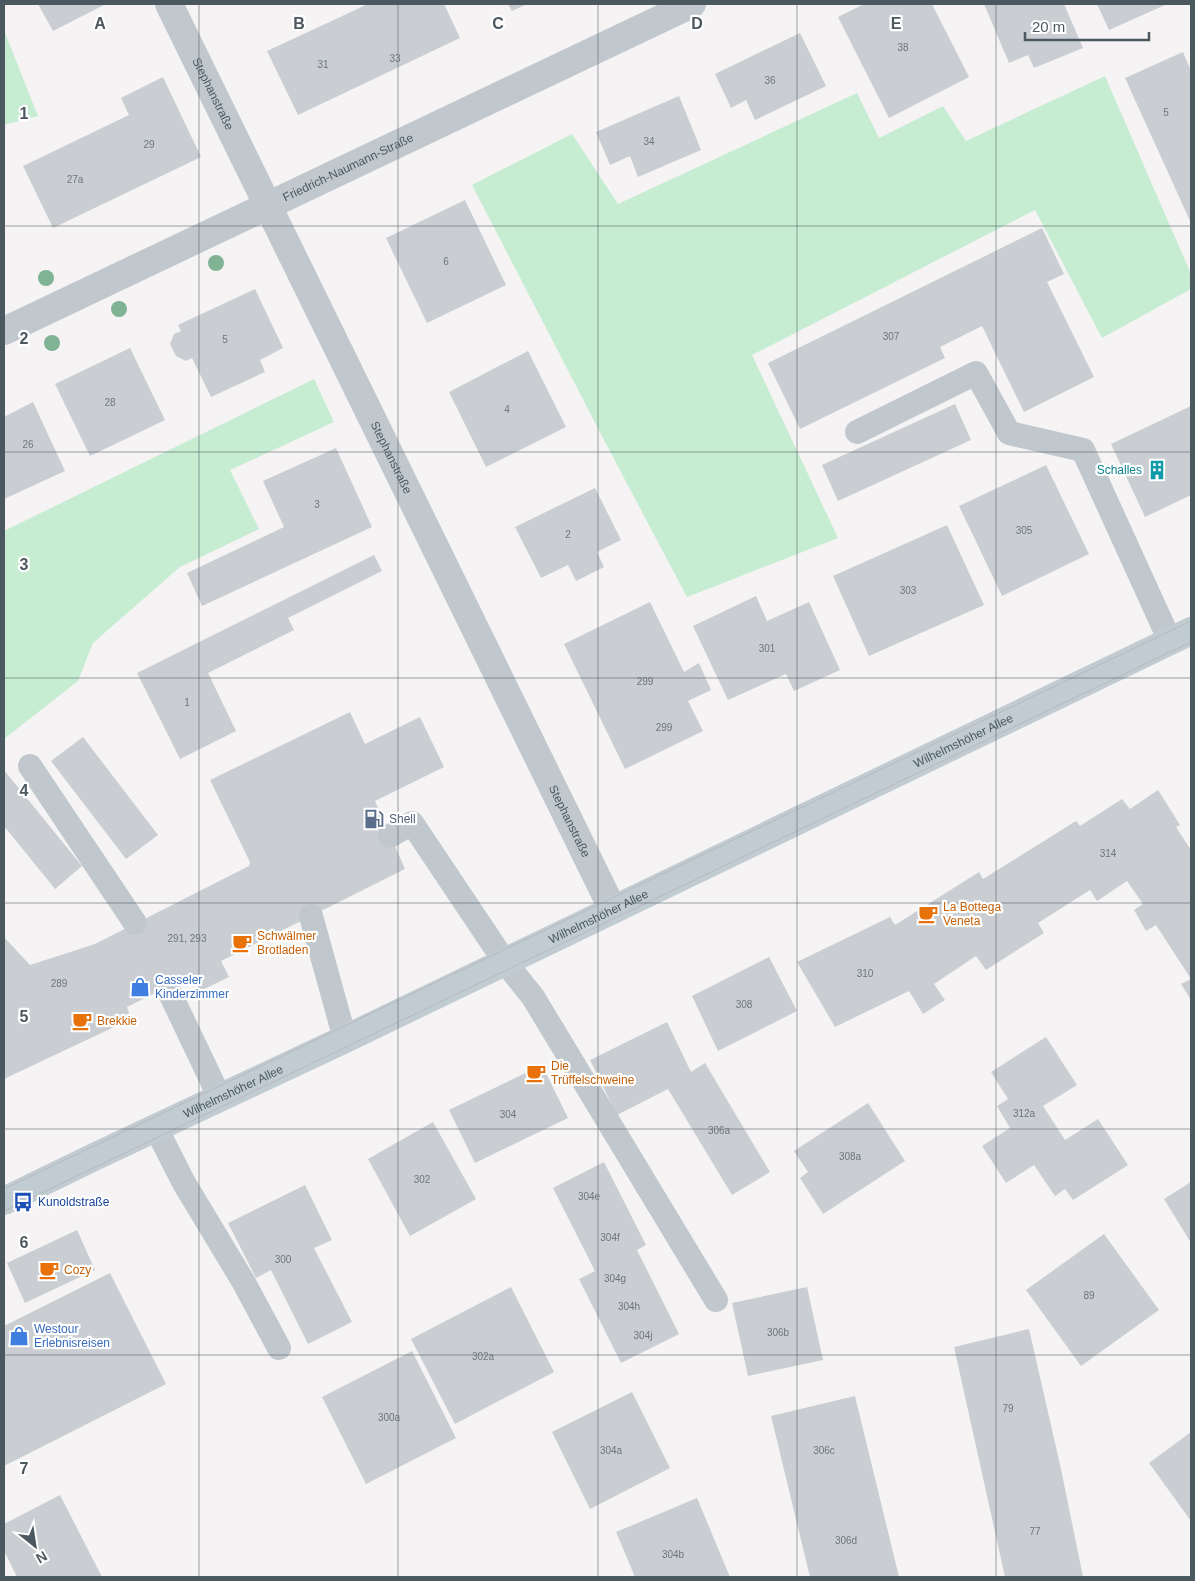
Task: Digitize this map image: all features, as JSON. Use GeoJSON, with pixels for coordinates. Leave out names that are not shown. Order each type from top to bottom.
{"type":"FeatureCollection","features":[{"type":"Feature","properties":{"kind":"main road","name":"Wilhelmshöher Allee"},"geometry":{"type":"LineString","coordinates":[[4,1201],[345,1039],[1181,636]]}},
{"type":"Feature","properties":{"kind":"street","name":"Stephanstraße"},"geometry":{"type":"LineString","coordinates":[[169,4],[613,910]]}},
{"type":"Feature","properties":{"kind":"street","name":"Friedrich-Naumann-Straße"},"geometry":{"type":"LineString","coordinates":[[4,331],[692,4]]}},
{"type":"Feature","properties":{"kind":"lane"},"geometry":{"type":"LineString","coordinates":[[857,432],[976,373],[1009,433],[1083,450],[1181,636]]}},
{"type":"Feature","properties":{"kind":"lane"},"geometry":{"type":"LineString","coordinates":[[30,766],[135,923]]}},
{"type":"Feature","properties":{"kind":"lane"},"geometry":{"type":"LineString","coordinates":[[390,836],[412,823],[505,962],[533,997],[716,1300]]}},
{"type":"Feature","properties":{"kind":"lane"},"geometry":{"type":"LineString","coordinates":[[311,916],[345,1039]]}},
{"type":"Feature","properties":{"kind":"lane"},"geometry":{"type":"LineString","coordinates":[[167,987],[220,1098]]}},
{"type":"Feature","properties":{"kind":"lane"},"geometry":{"type":"LineString","coordinates":[[156,1128],[184,1183],[244,1281],[279,1348]]}},
{"type":"Feature","properties":{"kind":"green space"},"geometry":{"type":"Polygon","coordinates":[[[4,30],[38,116],[4,125],[4,30]]]}},
{"type":"Feature","properties":{"kind":"green space"},"geometry":{"type":"Polygon","coordinates":[[[1105,76],[1191,274],[1191,289],[1102,338],[1035,210],[752,355],[838,538],[687,597],[472,185],[572,134],[618,204],[857,93],[879,138],[943,106],[966,141],[1105,76]]]}},
{"type":"Feature","properties":{"kind":"green space"},"geometry":{"type":"Polygon","coordinates":[[[314,379],[334,422],[230,470],[259,529],[180,567],[93,643],[78,681],[4,739],[4,531],[314,379]]]}},
{"type":"Feature","properties":{"kind":"building"},"geometry":{"type":"Polygon","coordinates":[[[38,4],[106,4],[53,31],[38,4]]]}},
{"type":"Feature","properties":{"kind":"building"},"geometry":{"type":"Polygon","coordinates":[[[368,4],[444,4],[460,38],[298,115],[267,51],[368,4]]]}},
{"type":"Feature","properties":{"kind":"building"},"geometry":{"type":"Polygon","coordinates":[[[508,4],[527,4],[512,11],[508,4]]]}},
{"type":"Feature","properties":{"kind":"building"},"geometry":{"type":"Polygon","coordinates":[[[864,4],[932,4],[969,77],[889,118],[838,17],[864,4]]]}},
{"type":"Feature","properties":{"kind":"building"},"geometry":{"type":"Polygon","coordinates":[[[984,4],[1064,4],[1083,48],[1034,68],[1028,55],[1009,63],[984,4]]]}},
{"type":"Feature","properties":{"kind":"building"},"geometry":{"type":"Polygon","coordinates":[[[1097,4],[1164,4],[1165,5],[1109,30],[1097,4]]]}},
{"type":"Feature","properties":{"kind":"building"},"geometry":{"type":"Polygon","coordinates":[[[800,33],[826,86],[755,120],[746,100],[731,108],[715,74],[800,33]]]}},
{"type":"Feature","properties":{"kind":"building"},"geometry":{"type":"Polygon","coordinates":[[[1183,52],[1191,71],[1191,223],[1125,78],[1183,52]]]}},
{"type":"Feature","properties":{"kind":"building"},"geometry":{"type":"Polygon","coordinates":[[[163,77],[201,157],[53,228],[23,166],[129,115],[121,98],[163,77]]]}},
{"type":"Feature","properties":{"kind":"building"},"geometry":{"type":"Polygon","coordinates":[[[679,96],[701,150],[638,177],[630,156],[610,165],[596,132],[679,96]]]}},
{"type":"Feature","properties":{"kind":"building"},"geometry":{"type":"Polygon","coordinates":[[[465,200],[506,285],[427,323],[386,238],[465,200]]]}},
{"type":"Feature","properties":{"kind":"building"},"geometry":{"type":"Polygon","coordinates":[[[1042,228],[1064,274],[1047,282],[1094,377],[1024,412],[982,326],[940,347],[945,358],[800,429],[768,363],[1042,228]]]}},
{"type":"Feature","properties":{"kind":"building"},"geometry":{"type":"Polygon","coordinates":[[[255,289],[283,348],[260,360],[265,372],[211,397],[192,358],[186,361],[176,356],[170,344],[174,334],[181,331],[178,325],[255,289]]]}},
{"type":"Feature","properties":{"kind":"building"},"geometry":{"type":"Polygon","coordinates":[[[130,348],[165,420],[90,456],[55,384],[130,348]]]}},
{"type":"Feature","properties":{"kind":"building"},"geometry":{"type":"Polygon","coordinates":[[[528,351],[566,427],[486,467],[449,392],[528,351]]]}},
{"type":"Feature","properties":{"kind":"building"},"geometry":{"type":"Polygon","coordinates":[[[33,402],[65,471],[4,499],[4,417],[33,402]]]}},
{"type":"Feature","properties":{"kind":"building"},"geometry":{"type":"Polygon","coordinates":[[[955,404],[971,440],[838,501],[822,465],[955,404]]]}},
{"type":"Feature","properties":{"kind":"building","name":"Schalles"},"geometry":{"type":"Polygon","coordinates":[[[1191,406],[1191,495],[1145,517],[1111,444],[1191,406]]]}},
{"type":"Feature","properties":{"kind":"building"},"geometry":{"type":"Polygon","coordinates":[[[336,448],[372,527],[202,606],[187,573],[284,527],[263,481],[336,448]]]}},
{"type":"Feature","properties":{"kind":"building"},"geometry":{"type":"Polygon","coordinates":[[[1046,465],[1089,554],[1002,596],[959,506],[1046,465]]]}},
{"type":"Feature","properties":{"kind":"building"},"geometry":{"type":"Polygon","coordinates":[[[595,488],[621,540],[597,552],[604,567],[576,581],[568,565],[541,578],[515,527],[595,488]]]}},
{"type":"Feature","properties":{"kind":"building"},"geometry":{"type":"Polygon","coordinates":[[[947,525],[984,605],[869,656],[833,576],[947,525]]]}},
{"type":"Feature","properties":{"kind":"building"},"geometry":{"type":"Polygon","coordinates":[[[374,555],[382,571],[288,618],[294,630],[208,673],[236,731],[180,759],[137,673],[374,555]]]}},
{"type":"Feature","properties":{"kind":"building"},"geometry":{"type":"Polygon","coordinates":[[[756,596],[767,621],[809,602],[840,670],[794,691],[786,674],[728,700],[693,626],[756,596]]]}},
{"type":"Feature","properties":{"kind":"building"},"geometry":{"type":"Polygon","coordinates":[[[650,602],[684,672],[699,663],[711,690],[688,701],[703,731],[625,769],[564,644],[650,602]]]}},
{"type":"Feature","properties":{"kind":"building"},"geometry":{"type":"Polygon","coordinates":[[[350,712],[365,744],[420,717],[444,767],[375,801],[405,869],[221,961],[229,977],[200,991],[192,975],[127,1007],[131,1019],[4,1079],[4,937],[30,965],[95,944],[249,866],[250,862],[210,780],[350,712]]]}},
{"type":"Feature","properties":{"kind":"building"},"geometry":{"type":"Polygon","coordinates":[[[83,737],[158,835],[126,859],[51,761],[83,737]]]}},
{"type":"Feature","properties":{"kind":"building"},"geometry":{"type":"Polygon","coordinates":[[[4,770],[82,866],[55,889],[4,826],[4,770]]]}},
{"type":"Feature","properties":{"kind":"building"},"geometry":{"type":"Polygon","coordinates":[[[1158,790],[1180,825],[1176,827],[1191,850],[1191,979],[1156,925],[1146,931],[1134,910],[1143,904],[1127,881],[1097,901],[1090,890],[1038,923],[1044,933],[986,970],[976,956],[934,984],[945,1000],[923,1014],[909,991],[835,1027],[797,962],[890,917],[895,925],[979,872],[983,879],[1076,821],[1080,826],[1122,799],[1130,809],[1158,790]]]}},
{"type":"Feature","properties":{"kind":"building"},"geometry":{"type":"Polygon","coordinates":[[[769,957],[797,1011],[718,1051],[692,996],[769,957]]]}},
{"type":"Feature","properties":{"kind":"building"},"geometry":{"type":"Polygon","coordinates":[[[1191,979],[1191,1000],[1181,984],[1191,979]]]}},
{"type":"Feature","properties":{"kind":"building"},"geometry":{"type":"Polygon","coordinates":[[[667,1022],[691,1072],[705,1063],[770,1172],[732,1195],[668,1089],[617,1115],[590,1060],[667,1022]]]}},
{"type":"Feature","properties":{"kind":"building"},"geometry":{"type":"Polygon","coordinates":[[[1046,1037],[1077,1085],[1043,1106],[1065,1140],[1098,1119],[1128,1165],[1073,1200],[1065,1189],[1055,1196],[1034,1165],[1006,1183],[982,1146],[1010,1128],[997,1106],[1008,1099],[991,1072],[1046,1037]]]}},
{"type":"Feature","properties":{"kind":"building"},"geometry":{"type":"Polygon","coordinates":[[[542,1065],[568,1118],[475,1163],[449,1110],[542,1065]]]}},
{"type":"Feature","properties":{"kind":"building"},"geometry":{"type":"Polygon","coordinates":[[[868,1103],[905,1161],[823,1214],[800,1178],[808,1172],[794,1151],[868,1103]]]}},
{"type":"Feature","properties":{"kind":"building"},"geometry":{"type":"Polygon","coordinates":[[[433,1122],[476,1199],[410,1236],[368,1159],[433,1122]]]}},
{"type":"Feature","properties":{"kind":"building"},"geometry":{"type":"Polygon","coordinates":[[[604,1162],[646,1245],[637,1250],[679,1334],[621,1363],[579,1279],[595,1271],[553,1188],[604,1162]]]}},
{"type":"Feature","properties":{"kind":"building"},"geometry":{"type":"Polygon","coordinates":[[[1191,1182],[1191,1243],[1164,1199],[1191,1182]]]}},
{"type":"Feature","properties":{"kind":"building"},"geometry":{"type":"Polygon","coordinates":[[[305,1185],[332,1240],[314,1248],[352,1322],[308,1344],[271,1270],[256,1278],[228,1223],[305,1185]]]}},
{"type":"Feature","properties":{"kind":"building"},"geometry":{"type":"Polygon","coordinates":[[[77,1230],[95,1270],[25,1303],[7,1263],[77,1230]]]}},
{"type":"Feature","properties":{"kind":"building"},"geometry":{"type":"Polygon","coordinates":[[[1104,1234],[1159,1310],[1081,1366],[1026,1290],[1104,1234]]]}},
{"type":"Feature","properties":{"kind":"building"},"geometry":{"type":"Polygon","coordinates":[[[110,1273],[166,1384],[4,1466],[4,1326],[110,1273]]]}},
{"type":"Feature","properties":{"kind":"building"},"geometry":{"type":"Polygon","coordinates":[[[511,1287],[554,1372],[455,1424],[411,1339],[511,1287]]]}},
{"type":"Feature","properties":{"kind":"building"},"geometry":{"type":"Polygon","coordinates":[[[807,1287],[823,1360],[748,1376],[732,1303],[807,1287]]]}},
{"type":"Feature","properties":{"kind":"building"},"geometry":{"type":"Polygon","coordinates":[[[1029,1329],[1083,1577],[1005,1577],[954,1347],[1029,1329]]]}},
{"type":"Feature","properties":{"kind":"building"},"geometry":{"type":"Polygon","coordinates":[[[412,1351],[456,1438],[366,1484],[322,1397],[412,1351]]]}},
{"type":"Feature","properties":{"kind":"building"},"geometry":{"type":"Polygon","coordinates":[[[632,1392],[670,1468],[590,1509],[552,1432],[632,1392]]]}},
{"type":"Feature","properties":{"kind":"building"},"geometry":{"type":"Polygon","coordinates":[[[855,1396],[899,1577],[810,1577],[771,1416],[855,1396]]]}},
{"type":"Feature","properties":{"kind":"building"},"geometry":{"type":"Polygon","coordinates":[[[1191,1432],[1191,1521],[1149,1463],[1191,1432]]]}},
{"type":"Feature","properties":{"kind":"building"},"geometry":{"type":"Polygon","coordinates":[[[60,1495],[102,1577],[17,1577],[4,1551],[4,1524],[60,1495]]]}},
{"type":"Feature","properties":{"kind":"building"},"geometry":{"type":"Polygon","coordinates":[[[697,1498],[730,1577],[635,1577],[616,1532],[697,1498]]]}},
{"type":"Feature","properties":{"kind":"tram line"},"geometry":{"type":"LineString","coordinates":[[4,1189],[1191,621]]}},
{"type":"Feature","properties":{"kind":"tram line"},"geometry":{"type":"LineString","coordinates":[[4,1211],[1191,642]]}},
{"type":"Feature","properties":{"kind":"place","name":"Schalles"},"geometry":{"type":"Point","coordinates":[1157,470]}},
{"type":"Feature","properties":{"kind":"place","name":"Shell"},"geometry":{"type":"Point","coordinates":[374,819]}},
{"type":"Feature","properties":{"kind":"place","name":"La Bottega Veneta"},"geometry":{"type":"Point","coordinates":[928,914]}},
{"type":"Feature","properties":{"kind":"place","name":"Schwälmer Brotladen"},"geometry":{"type":"Point","coordinates":[242,943]}},
{"type":"Feature","properties":{"kind":"place","name":"Casseler Kinderzimmer"},"geometry":{"type":"Point","coordinates":[140,987]}},
{"type":"Feature","properties":{"kind":"place","name":"Brekkie"},"geometry":{"type":"Point","coordinates":[82,1021]}},
{"type":"Feature","properties":{"kind":"place","name":"Die Trüffelschweine"},"geometry":{"type":"Point","coordinates":[536,1073]}},
{"type":"Feature","properties":{"kind":"place","name":"Kunoldstraße"},"geometry":{"type":"Point","coordinates":[23,1202]}},
{"type":"Feature","properties":{"kind":"place","name":"Cozy"},"geometry":{"type":"Point","coordinates":[49,1270]}},
{"type":"Feature","properties":{"kind":"place","name":"Westour Erlebnisreisen"},"geometry":{"type":"Point","coordinates":[19,1336]}}]}
